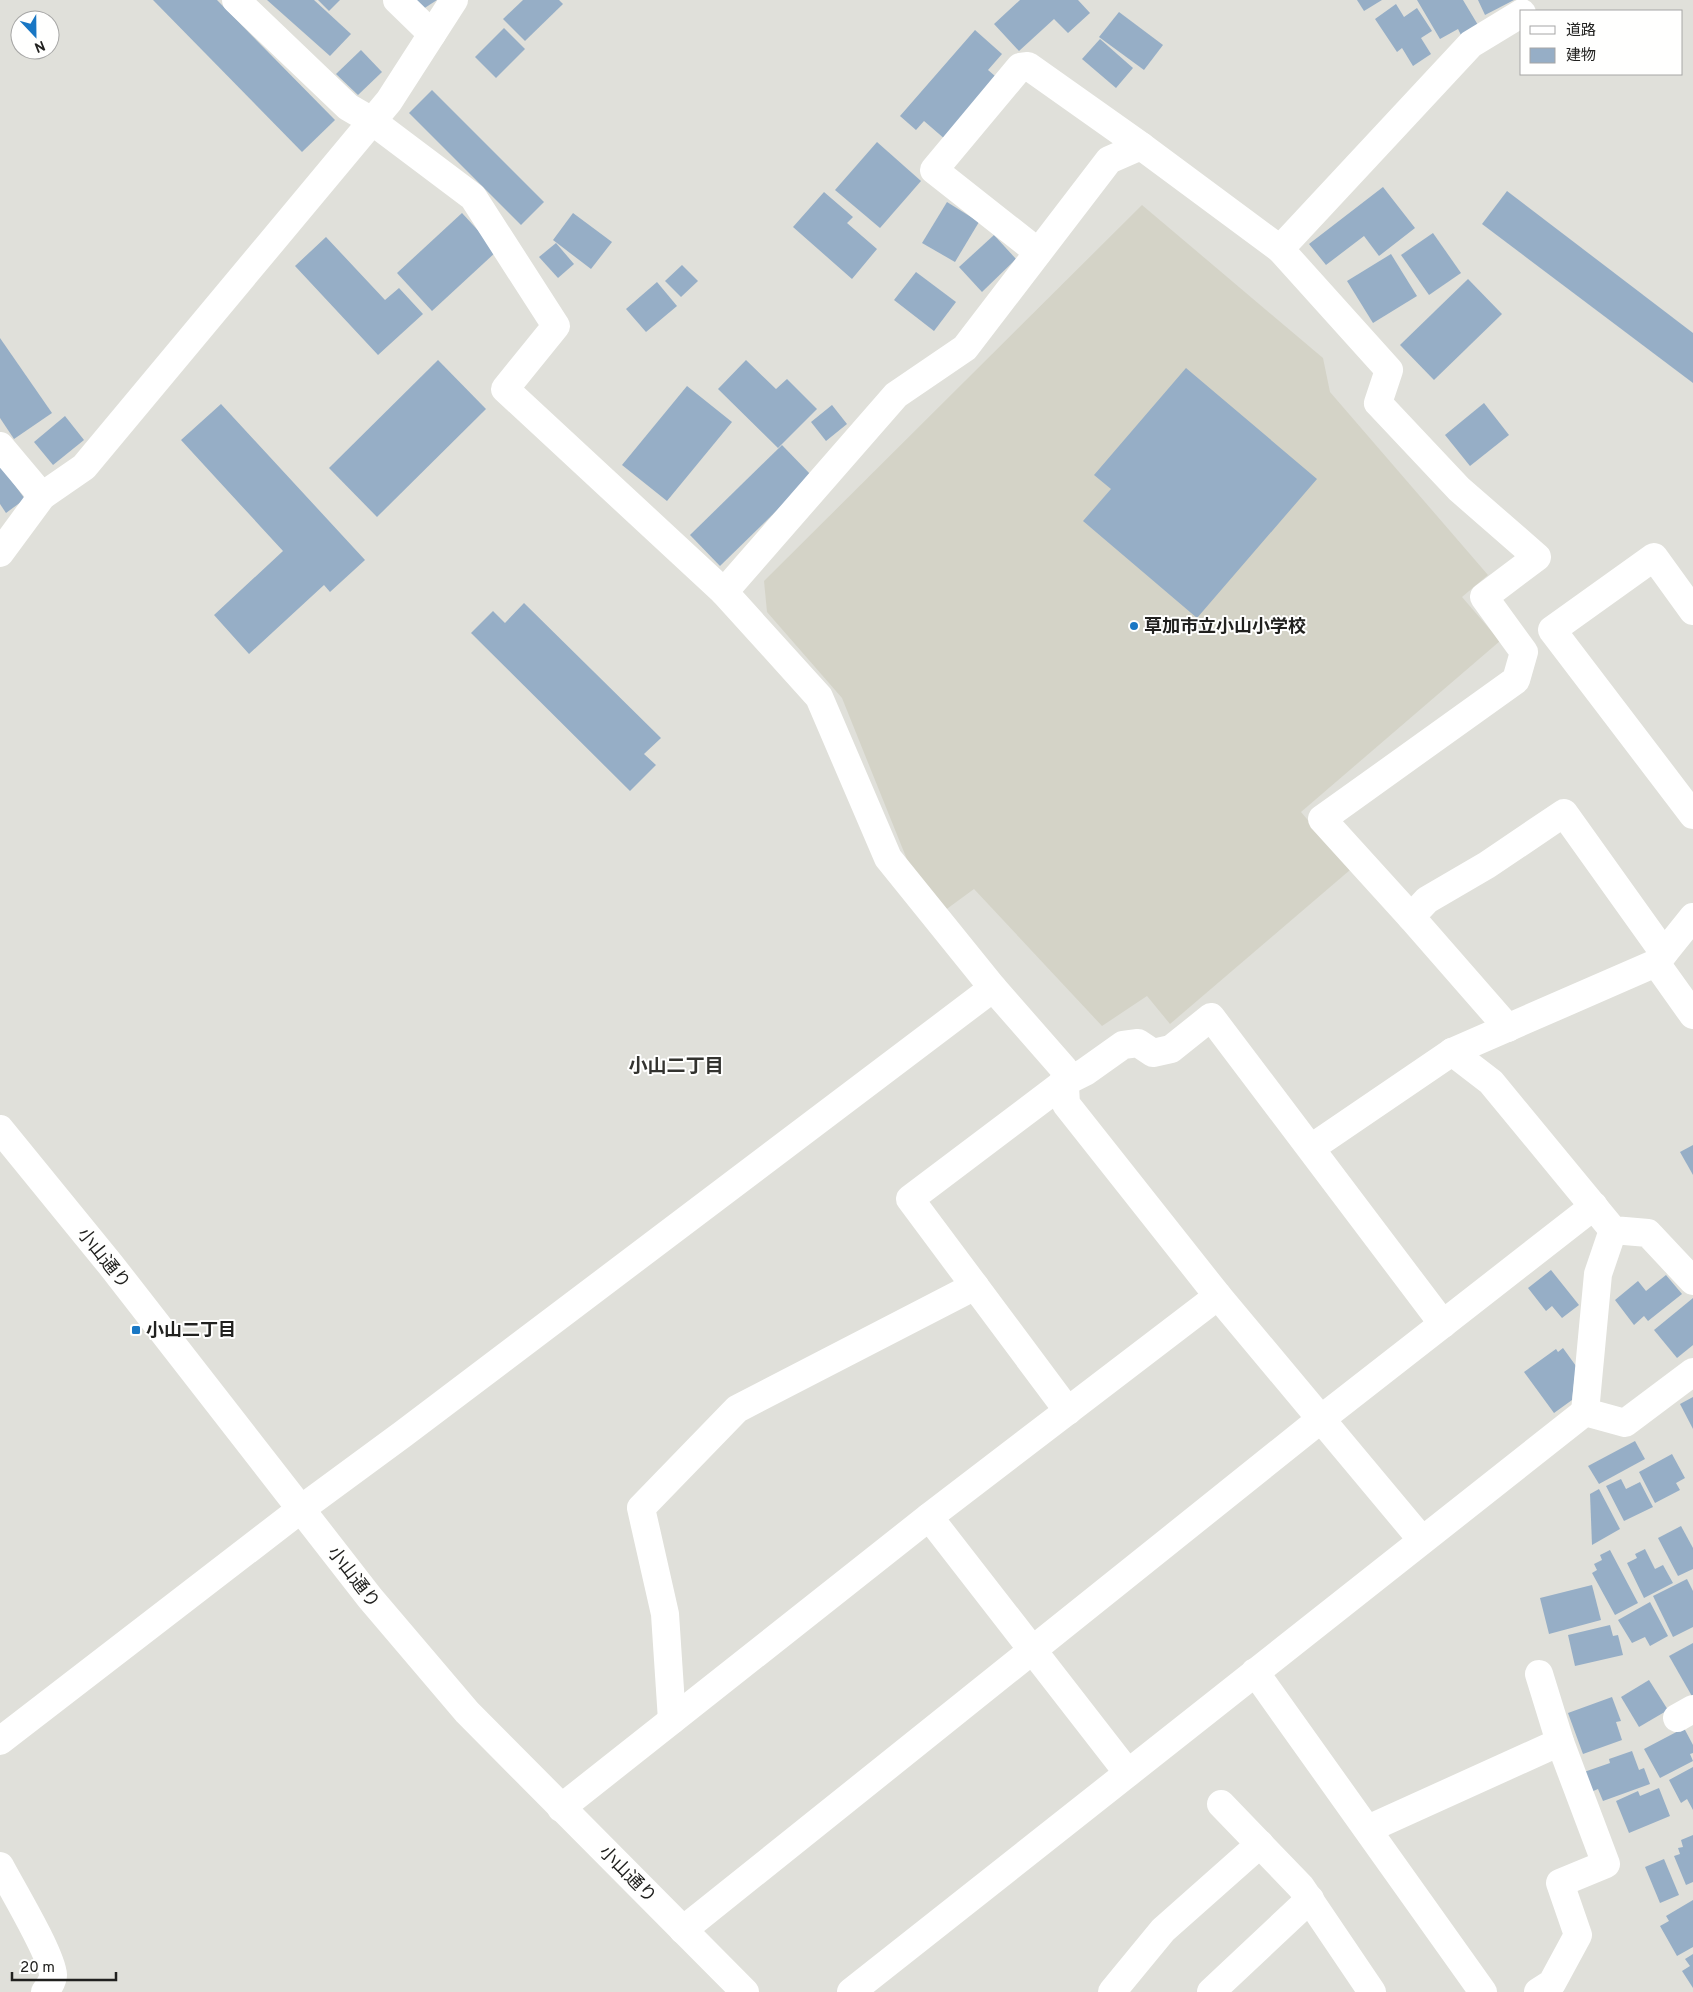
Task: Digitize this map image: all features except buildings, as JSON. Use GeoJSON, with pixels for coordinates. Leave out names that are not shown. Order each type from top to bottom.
{"type":"FeatureCollection","features":[{"type":"Feature","properties":{"kind":"street"},"geometry":{"type":"LineString","coordinates":[[236,0],[348,107],[372,121],[473,197],[556,326],[505,389],[724,592],[819,697],[888,858],[993,988],[1064,1070],[1066,1104],[1218,1296],[1422,1540]]}},
{"type":"Feature","properties":{"kind":"street"},"geometry":{"type":"LineString","coordinates":[[396,0],[432,34]]}},
{"type":"Feature","properties":{"kind":"street"},"geometry":{"type":"LineString","coordinates":[[0,553],[42,496],[84,467],[372,121],[389,100],[454,0]]}},
{"type":"Feature","properties":{"kind":"street"},"geometry":{"type":"LineString","coordinates":[[1526,10],[1530,8],[1534,0]]}},
{"type":"Feature","properties":{"kind":"street"},"geometry":{"type":"LineString","coordinates":[[1280,249],[1471,44],[1520,14]]}},
{"type":"Feature","properties":{"kind":"street"},"geometry":{"type":"LineString","coordinates":[[1038,252],[934,170],[1020,67],[1028,66],[1141,146],[1280,249],[1389,370],[1378,403],[1459,489],[1537,557],[1484,597],[1524,652],[1516,680],[1322,819],[1508,1028]]}},
{"type":"Feature","properties":{"kind":"street"},"geometry":{"type":"LineString","coordinates":[[724,592],[896,395],[965,348],[1109,160],[1141,146]]}},
{"type":"Feature","properties":{"kind":"street"},"geometry":{"type":"LineString","coordinates":[[0,446],[42,496]]}},
{"type":"Feature","properties":{"kind":"street"},"geometry":{"type":"LineString","coordinates":[[1519,670],[1539,656],[1552,630],[1654,557],[1693,611]]}},
{"type":"Feature","properties":{"kind":"street"},"geometry":{"type":"LineString","coordinates":[[1552,630],[1693,815]]}},
{"type":"Feature","properties":{"kind":"street"},"geometry":{"type":"LineString","coordinates":[[1411,917],[1427,900],[1486,865],[1564,814],[1660,958],[1693,1015]]}},
{"type":"Feature","properties":{"kind":"street"},"geometry":{"type":"LineString","coordinates":[[1311,1148],[1452,1052],[1660,958],[1693,917]]}},
{"type":"Feature","properties":{"kind":"street"},"geometry":{"type":"LineString","coordinates":[[0,1741],[301,1509],[418,1423],[993,988]]}},
{"type":"Feature","properties":{"kind":"street"},"geometry":{"type":"LineString","coordinates":[[1068,1411],[910,1198],[1065,1082],[1085,1072],[1123,1045],[1138,1043],[1153,1053],[1170,1049],[1211,1017],[1443,1324]]}},
{"type":"Feature","properties":{"kind":"street"},"geometry":{"type":"LineString","coordinates":[[1452,1052],[1491,1082],[1613,1230],[1648,1234],[1693,1281]]}},
{"type":"Feature","properties":{"kind":"street","name":"小山通り"},"geometry":{"type":"LineString","coordinates":[[0,1128],[110,1264],[370,1598],[468,1712],[745,1992]]}},
{"type":"Feature","properties":{"kind":"street"},"geometry":{"type":"LineString","coordinates":[[683,1930],[1321,1419],[1594,1206]]}},
{"type":"Feature","properties":{"kind":"street"},"geometry":{"type":"LineString","coordinates":[[850,1992],[1585,1412],[1598,1274],[1613,1230]]}},
{"type":"Feature","properties":{"kind":"street"},"geometry":{"type":"LineString","coordinates":[[672,1720],[665,1614],[641,1508],[737,1410],[975,1286]]}},
{"type":"Feature","properties":{"kind":"street"},"geometry":{"type":"LineString","coordinates":[[561,1808],[929,1517],[1218,1296]]}},
{"type":"Feature","properties":{"kind":"street"},"geometry":{"type":"LineString","coordinates":[[1585,1412],[1625,1422],[1693,1372]]}},
{"type":"Feature","properties":{"kind":"street"},"geometry":{"type":"LineString","coordinates":[[929,1517],[1128,1773]]}},
{"type":"Feature","properties":{"kind":"street"},"geometry":{"type":"LineString","coordinates":[[1255,1672],[1483,1992]]}},
{"type":"Feature","properties":{"kind":"street"},"geometry":{"type":"LineString","coordinates":[[1538,1992],[1552,1983],[1578,1935],[1560,1883],[1606,1864],[1560,1742],[1539,1674]]}},
{"type":"Feature","properties":{"kind":"street"},"geometry":{"type":"LineString","coordinates":[[1368,1829],[1560,1742]]}},
{"type":"Feature","properties":{"kind":"street"},"geometry":{"type":"LineString","coordinates":[[1221,1804],[1301,1887],[1372,1992]]}},
{"type":"Feature","properties":{"kind":"street"},"geometry":{"type":"LineString","coordinates":[[1115,1991],[1163,1930],[1260,1844]]}},
{"type":"Feature","properties":{"kind":"street"},"geometry":{"type":"LineString","coordinates":[[0,1866],[48,1956],[53,1974],[51,1983],[44,1992]]}},
{"type":"Feature","properties":{"kind":"street"},"geometry":{"type":"LineString","coordinates":[[1211,1992],[1310,1899]]}},
{"type":"Feature","properties":{"kind":"shaded area","name":"草加市立小山小学校"},"geometry":{"type":"Polygon","coordinates":[[[1142,205],[1323,358],[1330,392],[1488,575],[1462,597],[1500,641],[1301,812],[1350,870],[1170,1024],[1147,996],[1102,1026],[974,889],[944,911],[908,862],[842,698],[767,612],[764,581],[1142,205]]]}},
{"type":"Feature","properties":{"kind":"place","name":"草加市立小山小学校"},"geometry":{"type":"Point","coordinates":[1134,626]}},
{"type":"Feature","properties":{"kind":"place","name":"小山二丁目"},"geometry":{"type":"Point","coordinates":[136,1330]}},
{"type":"Feature","properties":{"kind":"district","name":"小山二丁目"},"geometry":{"type":"Point","coordinates":[676,1065]}}]}
